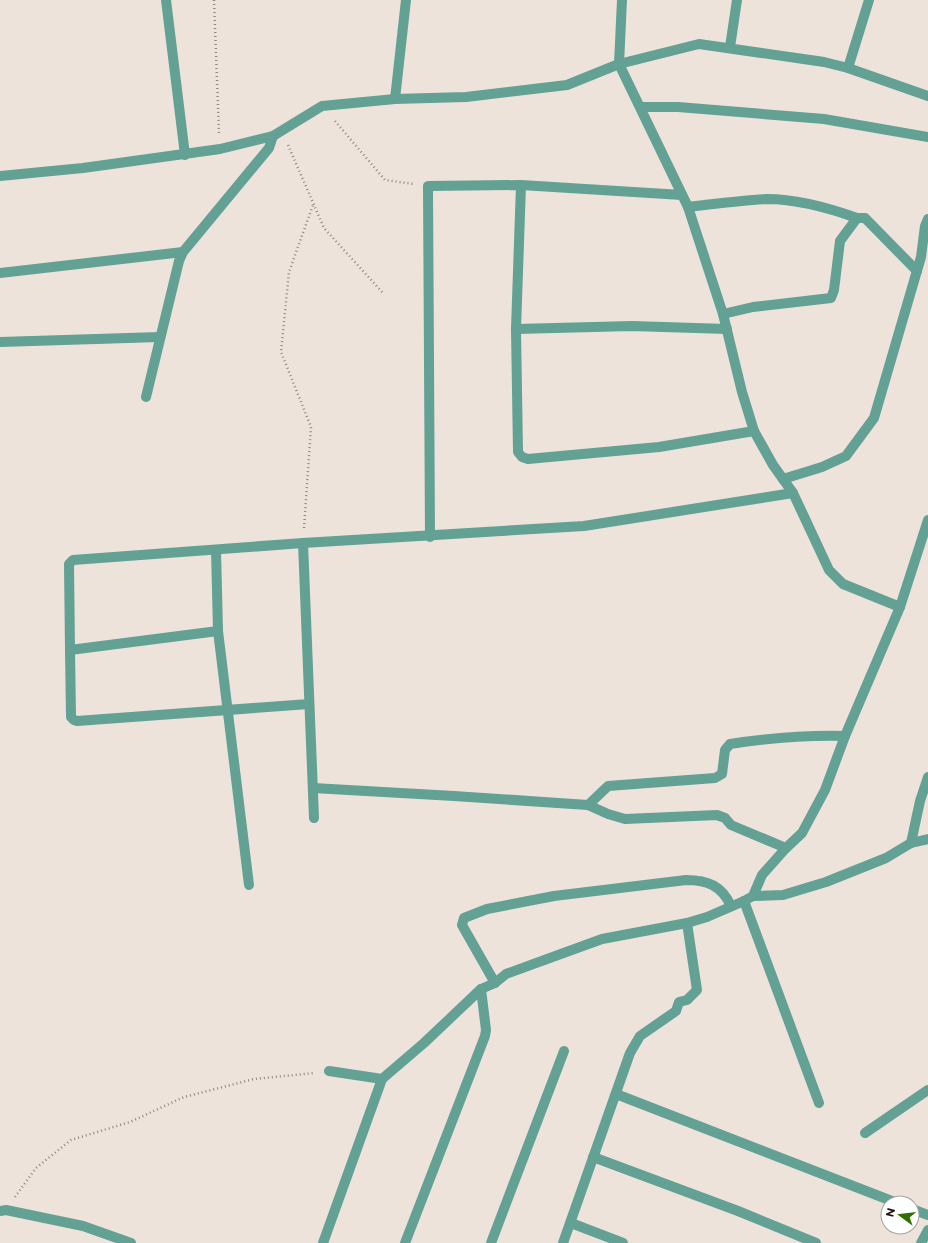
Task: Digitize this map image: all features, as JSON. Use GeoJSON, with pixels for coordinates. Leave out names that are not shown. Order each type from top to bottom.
{"type":"FeatureCollection","features":[{"type":"Feature","properties":{"kind":"street"},"geometry":{"type":"LineString","coordinates":[[166,0],[185,155]]}},
{"type":"Feature","properties":{"kind":"street"},"geometry":{"type":"LineString","coordinates":[[395,99],[406,0]]}},
{"type":"Feature","properties":{"kind":"street"},"geometry":{"type":"LineString","coordinates":[[622,0],[619,64],[688,207],[723,314],[742,392],[754,431],[793,493],[829,570],[836,579],[843,584],[900,607]]}},
{"type":"Feature","properties":{"kind":"street"},"geometry":{"type":"LineString","coordinates":[[730,47],[737,0]]}},
{"type":"Feature","properties":{"kind":"street"},"geometry":{"type":"LineString","coordinates":[[848,68],[869,0]]}},
{"type":"Feature","properties":{"kind":"street"},"geometry":{"type":"LineString","coordinates":[[0,176],[83,168],[220,149],[278,134],[322,106],[395,99],[466,97],[567,85],[619,64],[699,44],[790,56],[848,68],[928,96]]}},
{"type":"Feature","properties":{"kind":"street"},"geometry":{"type":"LineString","coordinates":[[641,107],[678,107],[824,119],[928,137]]}},
{"type":"Feature","properties":{"kind":"street"},"geometry":{"type":"LineString","coordinates":[[146,397],[179,261],[183,252],[266,152],[278,134]]}},
{"type":"Feature","properties":{"kind":"street"},"geometry":{"type":"LineString","coordinates":[[430,537],[428,186],[521,185],[682,195]]}},
{"type":"Feature","properties":{"kind":"street"},"geometry":{"type":"LineString","coordinates":[[521,185],[516,329],[518,452],[522,457],[528,460],[659,447],[754,431]]}},
{"type":"Feature","properties":{"kind":"street"},"geometry":{"type":"LineString","coordinates":[[688,207],[768,199],[806,204],[835,210],[857,218],[865,218],[899,255],[917,271]]}},
{"type":"Feature","properties":{"kind":"street"},"geometry":{"type":"LineString","coordinates":[[723,314],[753,307],[831,298],[834,290],[840,241],[857,218]]}},
{"type":"Feature","properties":{"kind":"street"},"geometry":{"type":"LineString","coordinates":[[783,479],[822,467],[846,456],[874,418],[917,271],[925,260],[925,226],[928,219]]}},
{"type":"Feature","properties":{"kind":"street"},"geometry":{"type":"LineString","coordinates":[[0,273],[183,252]]}},
{"type":"Feature","properties":{"kind":"street"},"geometry":{"type":"LineString","coordinates":[[516,329],[632,326],[727,328]]}},
{"type":"Feature","properties":{"kind":"street"},"geometry":{"type":"LineString","coordinates":[[0,342],[160,337]]}},
{"type":"Feature","properties":{"kind":"street"},"geometry":{"type":"LineString","coordinates":[[309,704],[74,720],[71,717],[68,564],[71,562],[303,543],[430,537],[584,526],[793,493]]}},
{"type":"Feature","properties":{"kind":"street"},"geometry":{"type":"LineString","coordinates":[[753,896],[762,875],[786,848],[802,833],[825,790],[845,736],[900,607],[928,520]]}},
{"type":"Feature","properties":{"kind":"street"},"geometry":{"type":"LineString","coordinates":[[303,543],[314,818]]}},
{"type":"Feature","properties":{"kind":"street"},"geometry":{"type":"LineString","coordinates":[[216,550],[218,630],[229,709],[249,885]]}},
{"type":"Feature","properties":{"kind":"street"},"geometry":{"type":"LineString","coordinates":[[70,650],[218,630]]}},
{"type":"Feature","properties":{"kind":"street"},"geometry":{"type":"LineString","coordinates":[[588,805],[608,786],[715,778],[722,774],[725,750],[730,744],[771,737],[845,736]]}},
{"type":"Feature","properties":{"kind":"street"},"geometry":{"type":"LineString","coordinates":[[911,843],[920,801],[928,777]]}},
{"type":"Feature","properties":{"kind":"street"},"geometry":{"type":"LineString","coordinates":[[313,788],[588,805],[624,819],[717,815],[725,818],[731,825],[786,848]]}},
{"type":"Feature","properties":{"kind":"street"},"geometry":{"type":"LineString","coordinates":[[323,1243],[382,1079],[424,1043],[481,989],[495,983],[506,974],[602,940],[687,923],[707,917],[744,902],[753,896],[783,895],[826,882],[886,858],[911,843],[927,841]]}},
{"type":"Feature","properties":{"kind":"street"},"geometry":{"type":"LineString","coordinates":[[495,983],[462,925],[464,918],[487,909],[554,896],[692,880],[708,882],[716,887],[726,895],[731,906]]}},
{"type":"Feature","properties":{"kind":"street"},"geometry":{"type":"LineString","coordinates":[[744,902],[819,1103]]}},
{"type":"Feature","properties":{"kind":"street"},"geometry":{"type":"LineString","coordinates":[[563,1243],[630,1053],[640,1036],[676,1011],[679,1002],[687,1000],[697,990],[687,923]]}},
{"type":"Feature","properties":{"kind":"street"},"geometry":{"type":"LineString","coordinates":[[405,1243],[485,1036],[486,1030],[481,989]]}},
{"type":"Feature","properties":{"kind":"street"},"geometry":{"type":"LineString","coordinates":[[491,1243],[564,1051]]}},
{"type":"Feature","properties":{"kind":"street"},"geometry":{"type":"LineString","coordinates":[[329,1071],[382,1079]]}},
{"type":"Feature","properties":{"kind":"street"},"geometry":{"type":"LineString","coordinates":[[865,1133],[928,1090]]}},
{"type":"Feature","properties":{"kind":"street"},"geometry":{"type":"LineString","coordinates":[[616,1094],[880,1196]]}},
{"type":"Feature","properties":{"kind":"street"},"geometry":{"type":"LineString","coordinates":[[593,1156],[738,1211],[816,1243]]}},
{"type":"Feature","properties":{"kind":"street"},"geometry":{"type":"LineString","coordinates":[[3,1211],[83,1226],[131,1243]]}},
{"type":"Feature","properties":{"kind":"street"},"geometry":{"type":"LineString","coordinates":[[571,1223],[623,1243]]}},
{"type":"Feature","properties":{"kind":"street"},"geometry":{"type":"LineString","coordinates":[[921,1243],[928,1230]]}},
{"type":"Feature","properties":{"kind":"path"},"geometry":{"type":"LineString","coordinates":[[214,0],[220,149]]}},
{"type":"Feature","properties":{"kind":"path"},"geometry":{"type":"LineString","coordinates":[[322,106],[385,180],[428,186]]}},
{"type":"Feature","properties":{"kind":"path"},"geometry":{"type":"LineString","coordinates":[[278,134],[324,228],[383,293]]}},
{"type":"Feature","properties":{"kind":"path"},"geometry":{"type":"LineString","coordinates":[[303,543],[311,427],[281,352],[289,272],[313,205]]}},
{"type":"Feature","properties":{"kind":"path"},"geometry":{"type":"LineString","coordinates":[[3,1211],[36,1168],[71,1140],[130,1122],[184,1097],[254,1080],[329,1071]]}}]}
